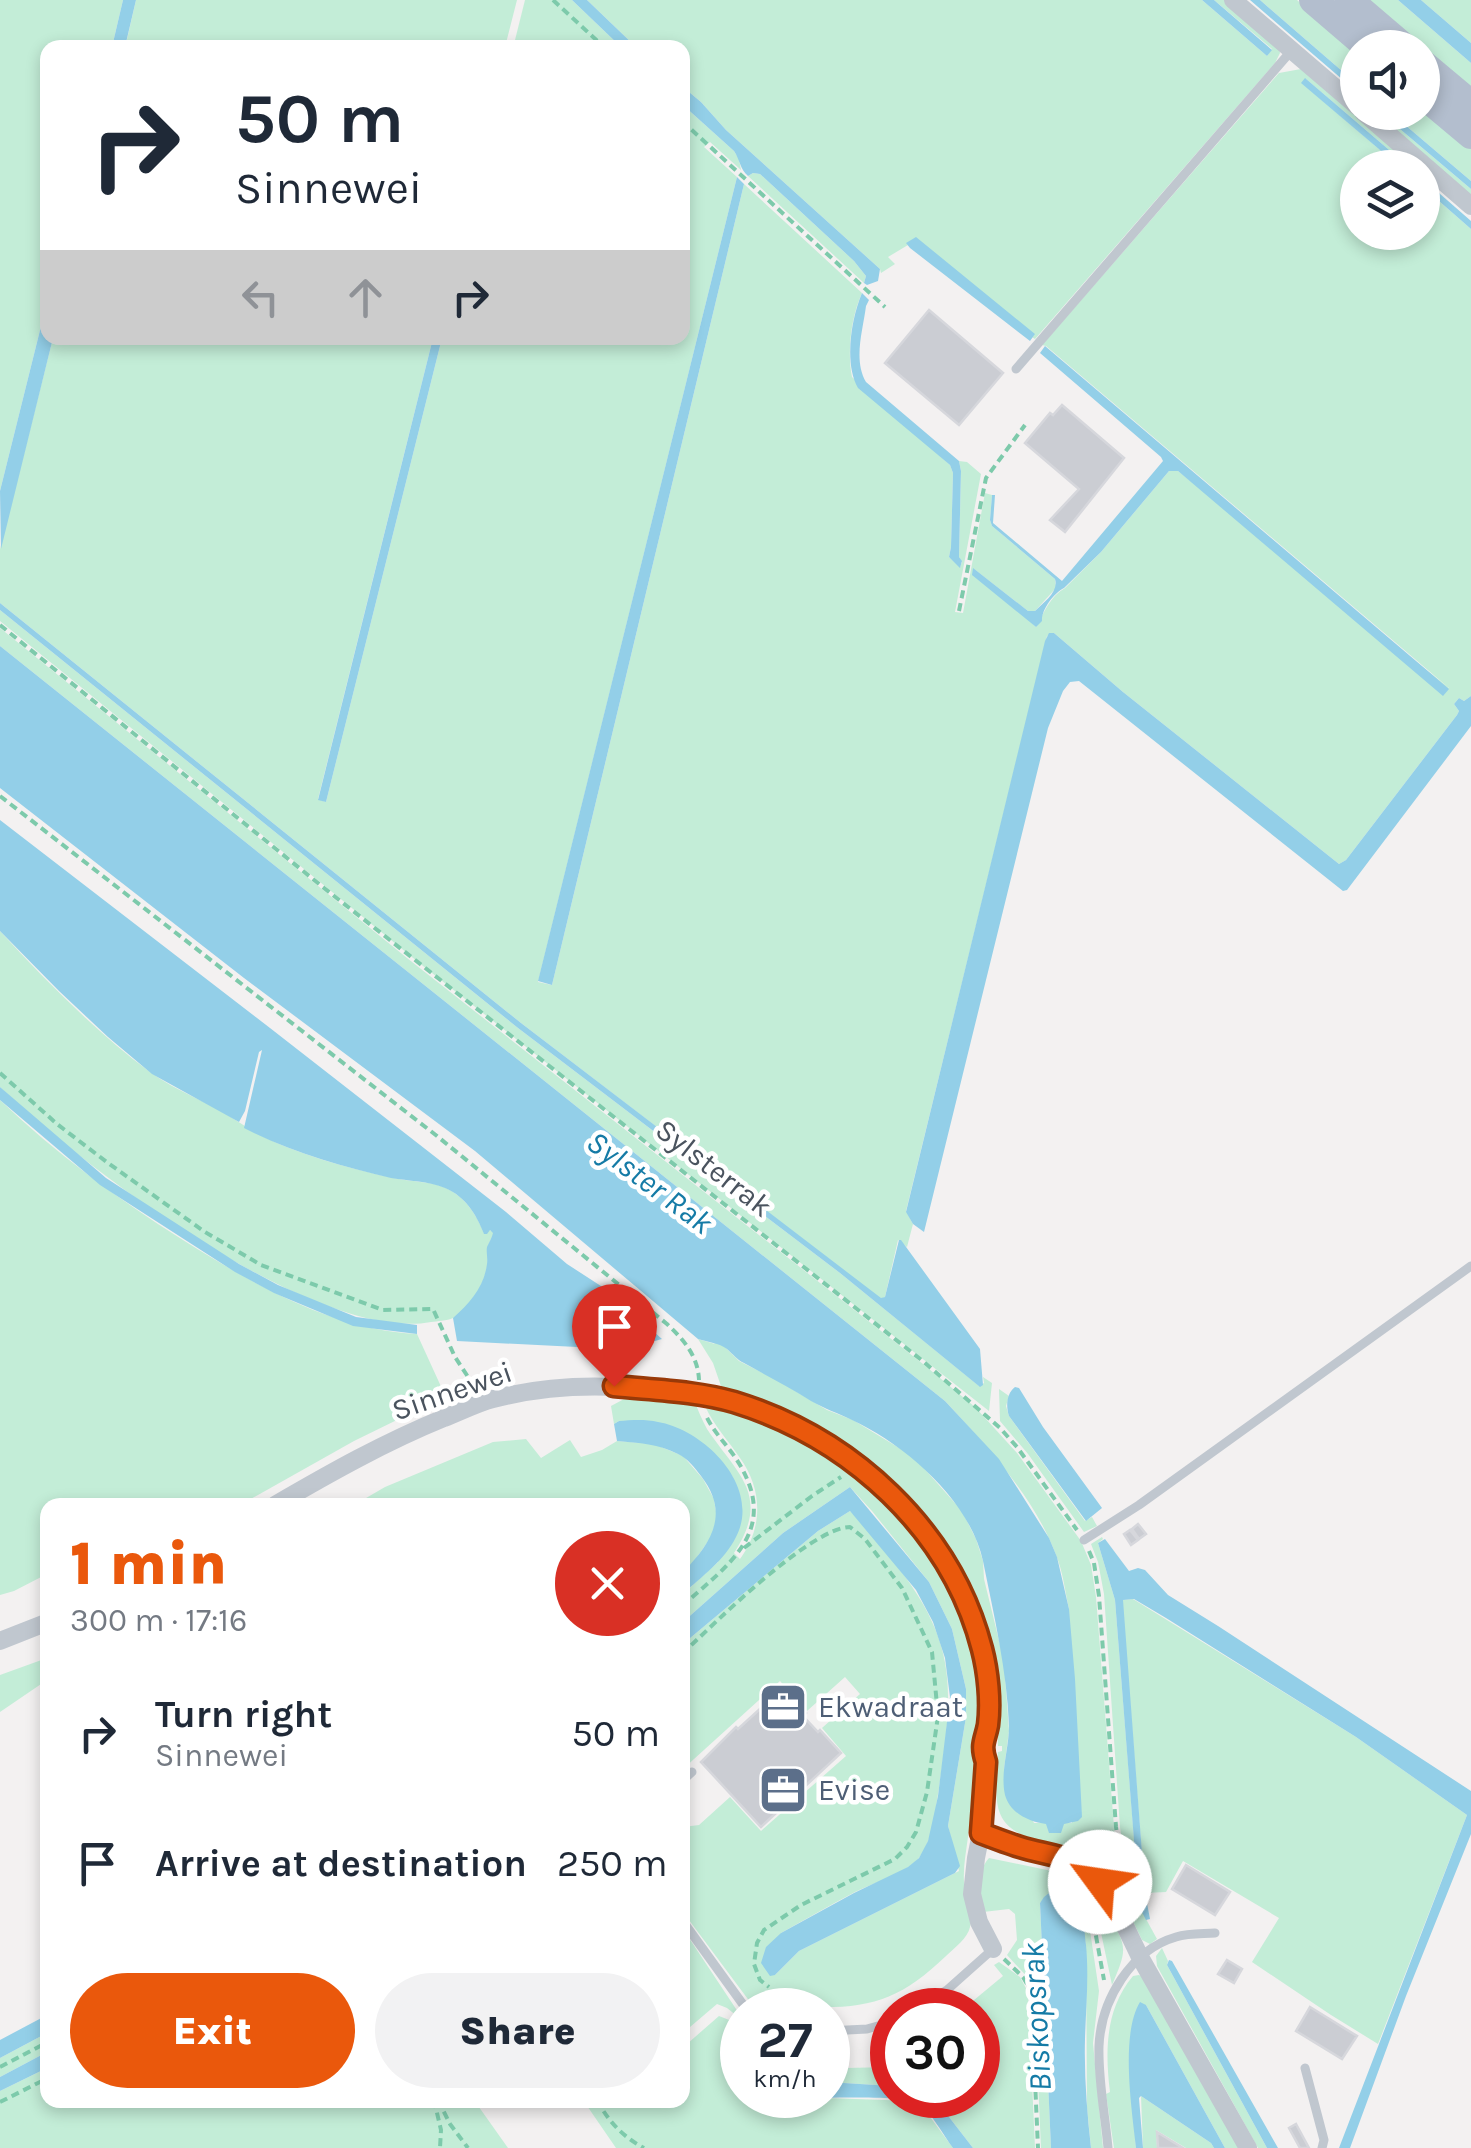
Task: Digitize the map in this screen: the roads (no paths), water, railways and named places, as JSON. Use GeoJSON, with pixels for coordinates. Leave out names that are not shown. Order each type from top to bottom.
{"type":"FeatureCollection","features":[{"type":"Feature","properties":{"kind":"main road"},"geometry":{"type":"LineString","coordinates":[[1313,0],[1348,30]]}},
{"type":"Feature","properties":{"kind":"main road"},"geometry":{"type":"LineString","coordinates":[[1349,0],[1384,30]]}},
{"type":"Feature","properties":{"kind":"main road"},"geometry":{"type":"LineString","coordinates":[[1440,78],[1471,104]]}},
{"type":"Feature","properties":{"kind":"main road"},"geometry":{"type":"LineString","coordinates":[[1440,109],[1471,135]]}},
{"type":"Feature","properties":{"kind":"street"},"geometry":{"type":"LineString","coordinates":[[1233,0],[1340,92]]}},
{"type":"Feature","properties":{"kind":"street"},"geometry":{"type":"LineString","coordinates":[[1384,130],[1471,206]]}},
{"type":"Feature","properties":{"kind":"street","name":"Sinnewei"},"geometry":{"type":"LineString","coordinates":[[287,1498],[382,1445],[484,1402],[555,1387],[614,1386],[699,1394],[773,1417],[833,1448],[891,1493],[922,1530],[944,1561],[974,1620],[988,1692],[988,1728],[983,1739],[986,1762],[981,1833],[972,1894],[979,1922],[993,1949]]}},
{"type":"Feature","properties":{"kind":"street"},"geometry":{"type":"LineString","coordinates":[[0,1641],[40,1625]]}},
{"type":"Feature","properties":{"kind":"street"},"geometry":{"type":"LineString","coordinates":[[981,1833],[1067,1859],[1094,1874],[1248,2148]]}},
{"type":"Feature","properties":{"kind":"lane"},"geometry":{"type":"LineString","coordinates":[[1016,369],[1292,50]]}},
{"type":"Feature","properties":{"kind":"lane"},"geometry":{"type":"LineString","coordinates":[[1084,1540],[1139,1506],[1471,1266]]}},
{"type":"Feature","properties":{"kind":"lane"},"geometry":{"type":"LineString","coordinates":[[690,1931],[731,1988]]}},
{"type":"Feature","properties":{"kind":"lane"},"geometry":{"type":"LineString","coordinates":[[1108,2148],[1099,2044],[1108,2006],[1131,1964],[1140,1957],[1172,1938],[1216,1934]]}},
{"type":"Feature","properties":{"kind":"lane"},"geometry":{"type":"LineString","coordinates":[[949,1988],[993,1949]]}},
{"type":"Feature","properties":{"kind":"lane"},"geometry":{"type":"LineString","coordinates":[[1305,2068],[1324,2140],[1322,2148]]}},
{"type":"Feature","properties":{"kind":"water"},"geometry":{"type":"Polygon","coordinates":[[[123,0],[136,0],[127,40],[114,40],[123,0]]]}},
{"type":"Feature","properties":{"kind":"water"},"geometry":{"type":"Polygon","coordinates":[[[572,0],[587,0],[629,40],[614,40],[572,0]]]}},
{"type":"Feature","properties":{"kind":"water"},"geometry":{"type":"Polygon","coordinates":[[[1202,0],[1214,0],[1272,50],[1267,56],[1202,0]]]}},
{"type":"Feature","properties":{"kind":"water"},"geometry":{"type":"Polygon","coordinates":[[[1250,0],[1260,0],[1340,69],[1340,77],[1250,0]]]}},
{"type":"Feature","properties":{"kind":"water"},"geometry":{"type":"Polygon","coordinates":[[[1398,0],[1421,0],[1471,43],[1471,63],[1440,36],[1440,30],[1433,30],[1398,0]]]}},
{"type":"Feature","properties":{"kind":"water"},"geometry":{"type":"Polygon","coordinates":[[[1305,78],[1340,108],[1340,116],[1301,83],[1305,78]]]}},
{"type":"Feature","properties":{"kind":"water"},"geometry":{"type":"Polygon","coordinates":[[[690,93],[880,269],[878,281],[864,283],[866,276],[854,261],[760,174],[748,176],[734,151],[690,111],[690,93]]]}},
{"type":"Feature","properties":{"kind":"water"},"geometry":{"type":"Polygon","coordinates":[[[1356,130],[1366,130],[1389,150],[1380,150],[1356,130]]]}},
{"type":"Feature","properties":{"kind":"water"},"geometry":{"type":"Polygon","coordinates":[[[1401,130],[1411,130],[1435,150],[1425,150],[1401,130]]]}},
{"type":"Feature","properties":{"kind":"water"},"geometry":{"type":"Polygon","coordinates":[[[1440,155],[1471,181],[1471,189],[1440,163],[1440,155]]]}},
{"type":"Feature","properties":{"kind":"water"},"geometry":{"type":"Polygon","coordinates":[[[737,177],[744,184],[552,985],[538,981],[737,177]]]}},
{"type":"Feature","properties":{"kind":"water"},"geometry":{"type":"Polygon","coordinates":[[[1440,194],[1471,221],[1471,229],[1440,202],[1440,194]]]}},
{"type":"Feature","properties":{"kind":"water"},"geometry":{"type":"Polygon","coordinates":[[[916,237],[1035,334],[1030,341],[910,248],[906,243],[916,237]]]}},
{"type":"Feature","properties":{"kind":"water"},"geometry":{"type":"Polygon","coordinates":[[[862,293],[869,300],[859,355],[866,382],[959,461],[960,568],[949,557],[953,473],[950,465],[858,388],[854,378],[851,341],[862,293]]]}},
{"type":"Feature","properties":{"kind":"water"},"geometry":{"type":"Polygon","coordinates":[[[40,330],[40,345],[51,345],[1,549],[0,491],[40,330]]]}},
{"type":"Feature","properties":{"kind":"water"},"geometry":{"type":"Polygon","coordinates":[[[431,345],[440,345],[326,802],[318,800],[431,345]]]}},
{"type":"Feature","properties":{"kind":"water"},"geometry":{"type":"Polygon","coordinates":[[[1045,346],[1449,689],[1443,696],[1178,471],[1169,471],[1101,552],[1052,598],[1036,627],[972,575],[973,568],[1028,611],[1035,611],[1053,592],[1055,579],[992,526],[992,495],[993,523],[1062,581],[1163,461],[1040,353],[1045,346]]]}},
{"type":"Feature","properties":{"kind":"water"},"geometry":{"type":"Polygon","coordinates":[[[0,603],[521,1023],[881,1298],[885,1297],[901,1240],[980,1349],[983,1385],[980,1387],[840,1273],[518,1028],[0,610],[0,603]]]}},
{"type":"Feature","properties":{"kind":"water"},"geometry":{"type":"Polygon","coordinates":[[[1049,633],[1054,633],[1339,864],[1346,860],[1457,715],[1454,704],[1459,698],[1464,701],[1471,696],[1471,726],[1343,891],[1079,681],[1070,682],[1048,728],[924,1232],[906,1212],[1049,633]]]}},
{"type":"Feature","properties":{"kind":"water","name":"Sylster Rak"},"geometry":{"type":"Polygon","coordinates":[[[0,646],[945,1401],[999,1459],[1049,1538],[1069,1609],[1082,1817],[1078,1821],[1064,1824],[1061,1833],[1049,1833],[1046,1824],[1021,1816],[1005,1795],[1008,1705],[983,1561],[965,1517],[933,1477],[873,1431],[811,1401],[742,1362],[724,1347],[698,1339],[475,1151],[0,788],[0,646]]]}},
{"type":"Feature","properties":{"kind":"water"},"geometry":{"type":"Polygon","coordinates":[[[0,820],[506,1212],[567,1264],[604,1288],[662,1339],[637,1346],[577,1347],[457,1341],[453,1318],[483,1280],[493,1233],[490,1230],[484,1234],[469,1207],[445,1188],[335,1163],[244,1128],[262,1050],[239,1122],[152,1074],[59,991],[0,931],[0,820]]]}},
{"type":"Feature","properties":{"kind":"water"},"geometry":{"type":"Polygon","coordinates":[[[0,1087],[106,1178],[239,1264],[278,1285],[356,1317],[417,1325],[417,1334],[353,1326],[235,1272],[100,1185],[0,1100],[0,1087]]]}},
{"type":"Feature","properties":{"kind":"water"},"geometry":{"type":"Polygon","coordinates":[[[1015,1387],[1102,1508],[1086,1521],[1009,1416],[1007,1401],[1015,1387]]]}},
{"type":"Feature","properties":{"kind":"water"},"geometry":{"type":"Polygon","coordinates":[[[644,1420],[676,1427],[710,1449],[735,1481],[742,1518],[736,1537],[719,1561],[690,1588],[690,1564],[714,1527],[716,1515],[710,1490],[678,1454],[656,1446],[617,1441],[614,1424],[644,1420]]]}},
{"type":"Feature","properties":{"kind":"water"},"geometry":{"type":"Polygon","coordinates":[[[850,1487],[929,1582],[952,1629],[966,1689],[966,1717],[948,1826],[960,1866],[955,1873],[799,1951],[770,1976],[761,1963],[766,1947],[781,1933],[919,1858],[928,1841],[938,1796],[950,1697],[945,1658],[933,1622],[916,1590],[850,1511],[818,1531],[690,1638],[690,1616],[783,1533],[850,1487]]]}},
{"type":"Feature","properties":{"kind":"water"},"geometry":{"type":"Polygon","coordinates":[[[1105,1539],[1129,1571],[1145,1570],[1168,1595],[1471,1791],[1471,1834],[1350,2148],[1339,2148],[1467,1815],[1356,1737],[1166,1618],[1134,1599],[1123,1600],[1150,1919],[1146,1920],[1138,1891],[1115,1600],[1098,1543],[1105,1539]]]}},
{"type":"Feature","properties":{"kind":"water"},"geometry":{"type":"Polygon","coordinates":[[[1058,1883],[1078,1899],[1084,1920],[1085,2066],[1091,2148],[1051,2148],[1040,1903],[1049,1887],[1058,1883]]]}},
{"type":"Feature","properties":{"kind":"water"},"geometry":{"type":"Polygon","coordinates":[[[1169,1960],[1278,2148],[1267,2148],[1167,1965],[1169,1960]]]}},
{"type":"Feature","properties":{"kind":"water"},"geometry":{"type":"Polygon","coordinates":[[[1140,2002],[1146,2005],[1225,2148],[1214,2148],[1141,2096],[1143,2148],[1136,2148],[1129,2053],[1130,2033],[1140,2002]]]}},
{"type":"Feature","properties":{"kind":"water"},"geometry":{"type":"Polygon","coordinates":[[[40,2019],[40,2037],[0,2058],[0,2040],[40,2019]]]}},
{"type":"Feature","properties":{"kind":"water"},"geometry":{"type":"Polygon","coordinates":[[[40,2056],[40,2071],[0,2091],[0,2077],[40,2056]]]}},
{"type":"Feature","properties":{"kind":"water"},"geometry":{"type":"Polygon","coordinates":[[[850,2083],[870,2085],[870,2098],[850,2098],[850,2083]]]}},
{"type":"Feature","properties":{"kind":"water"},"geometry":{"type":"Polygon","coordinates":[[[932,2118],[950,2118],[973,2148],[953,2148],[932,2118]]]}},
{"type":"Feature","properties":{"kind":"place","name":"Ekwadraat"},"geometry":{"type":"Point","coordinates":[783,1707]}},
{"type":"Feature","properties":{"kind":"place","name":"Evise"},"geometry":{"type":"Point","coordinates":[783,1790]}},
{"type":"Feature","properties":{"kind":"water label","name":"Biskopsrak"},"geometry":{"type":"Point","coordinates":[1036,2017]}}]}
